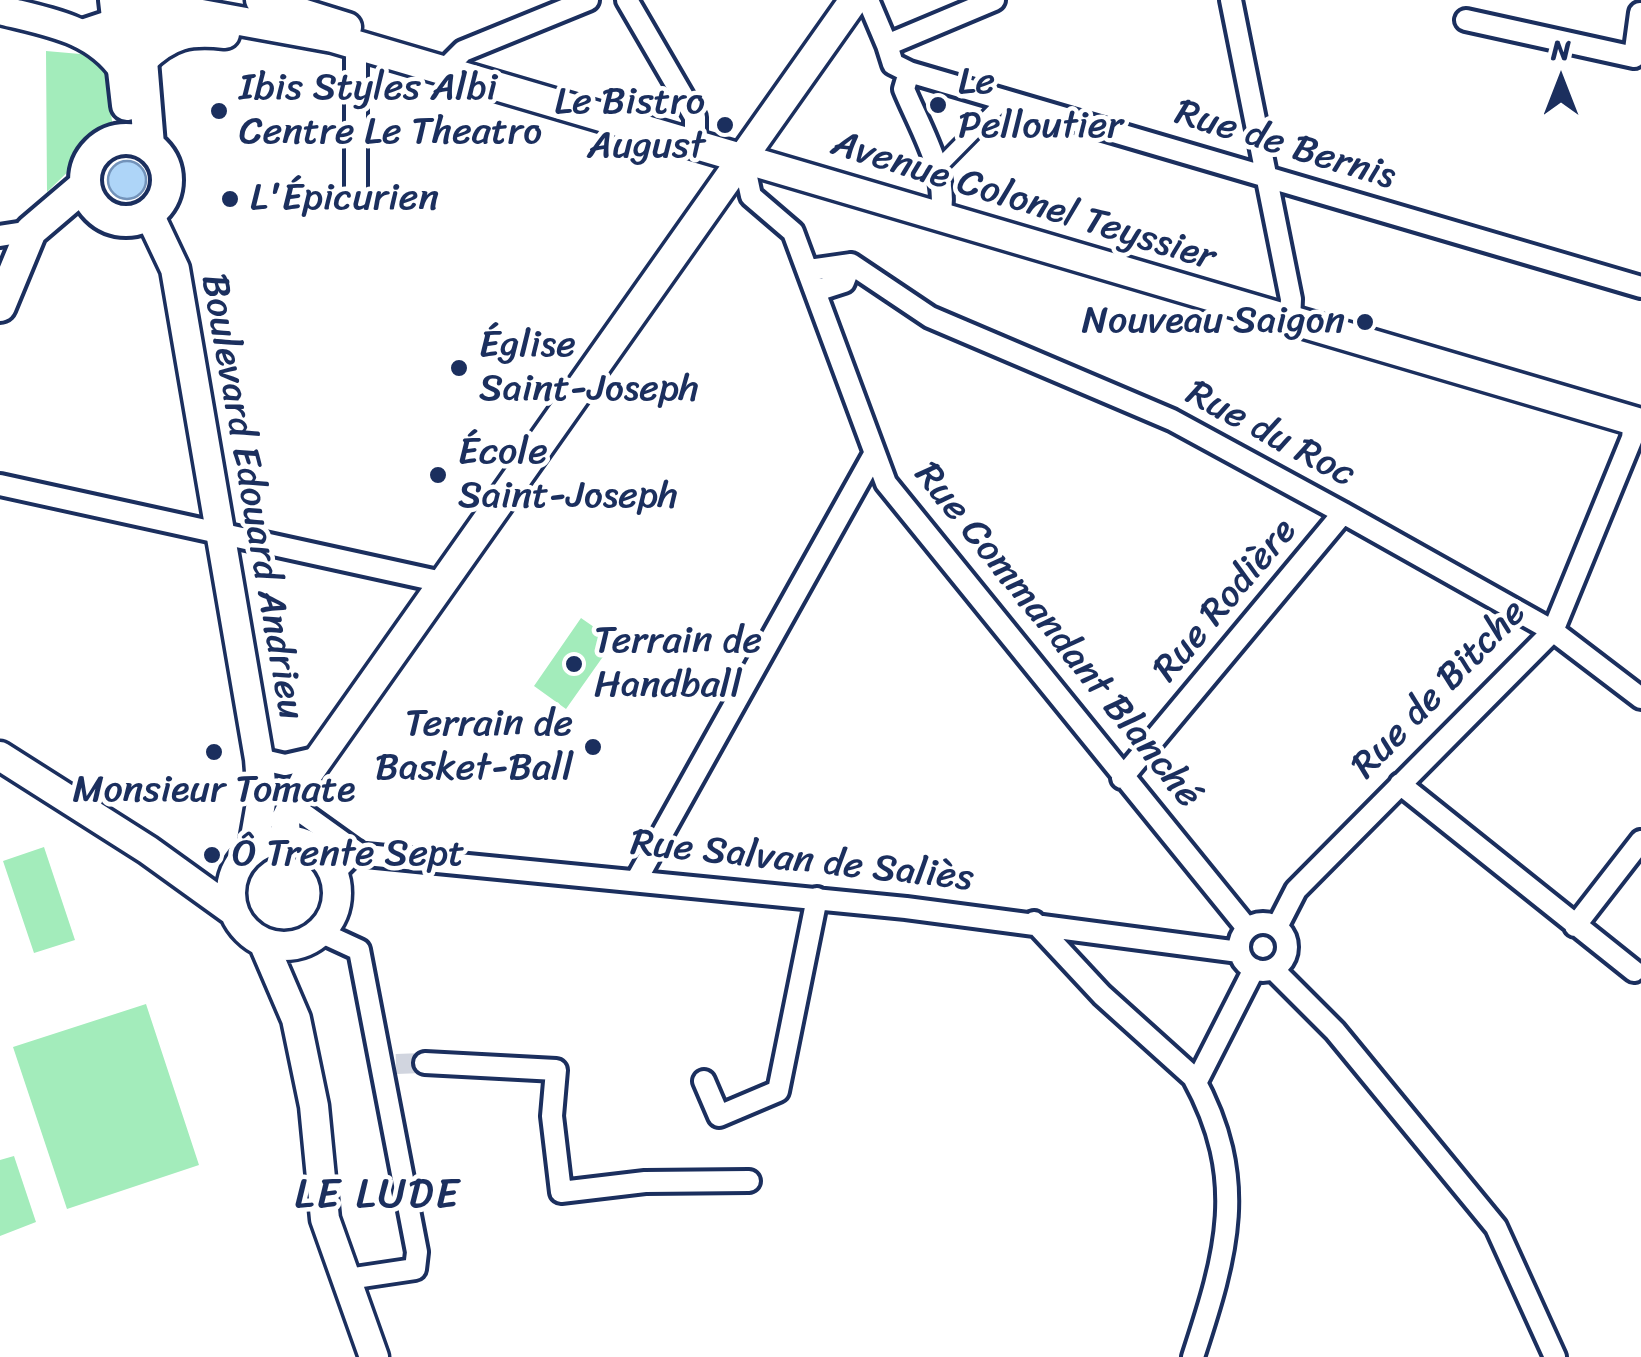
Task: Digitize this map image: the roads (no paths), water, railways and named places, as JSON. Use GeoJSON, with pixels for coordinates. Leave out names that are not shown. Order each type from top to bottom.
{"type":"FeatureCollection","features":[{"type":"Feature","properties":{"kind":"main road"},"geometry":{"type":"LineString","coordinates":[[133,65],[161,42],[194,30],[260,38],[356,58],[384,53],[371,36],[306,5],[260,0]]}},
{"type":"Feature","properties":{"kind":"main road"},"geometry":{"type":"LineString","coordinates":[[298,844],[298,808],[320,756],[854,0]]}},
{"type":"Feature","properties":{"kind":"main road"},"geometry":{"type":"LineString","coordinates":[[0,10],[79,30],[133,65]]}},
{"type":"Feature","properties":{"kind":"main road"},"geometry":{"type":"LineString","coordinates":[[115,140],[126,119],[135,11]]}},
{"type":"Feature","properties":{"kind":"main road","name":"Avenue Colonel Teyssier"},"geometry":{"type":"LineString","coordinates":[[135,11],[333,38],[1638,422]]}},
{"type":"Feature","properties":{"kind":"main road"},"geometry":{"type":"LineString","coordinates":[[133,65],[149,145]]}},
{"type":"Feature","properties":{"kind":"main road"},"geometry":{"type":"LineString","coordinates":[[0,306],[18,237],[85,186],[95,152],[115,140],[137,140],[149,145],[166,165],[166,192],[150,214],[122,221],[103,214],[18,237]]}},
{"type":"Feature","properties":{"kind":"main road"},"geometry":{"type":"LineString","coordinates":[[85,186],[103,214]]}},
{"type":"Feature","properties":{"kind":"main road","name":"Boulevard Edouard Andrieu"},"geometry":{"type":"LineString","coordinates":[[150,214],[175,269],[222,533],[262,797]]}},
{"type":"Feature","properties":{"kind":"main road"},"geometry":{"type":"LineString","coordinates":[[0,756],[187,877],[218,904],[234,912]]}},
{"type":"Feature","properties":{"kind":"main road"},"geometry":{"type":"LineString","coordinates":[[262,797],[298,844],[333,874],[334,911],[310,938],[296,1019]]}},
{"type":"Feature","properties":{"kind":"main road"},"geometry":{"type":"LineString","coordinates":[[262,797],[253,850],[234,873],[234,912],[241,925],[263,942],[296,1019],[314,1106],[326,1218],[374,1357]]}},
{"type":"Feature","properties":{"kind":"main road"},"geometry":{"type":"LineString","coordinates":[[253,850],[298,844]]}},
{"type":"Feature","properties":{"kind":"main road"},"geometry":{"type":"LineString","coordinates":[[187,877],[234,873]]}},
{"type":"Feature","properties":{"kind":"main road"},"geometry":{"type":"LineString","coordinates":[[263,942],[310,938]]}},
{"type":"Feature","properties":{"kind":"street"},"geometry":{"type":"LineString","coordinates":[[444,70],[463,51],[588,0]]}},
{"type":"Feature","properties":{"kind":"street"},"geometry":{"type":"LineString","coordinates":[[627,0],[695,117],[695,144]]}},
{"type":"Feature","properties":{"kind":"street"},"geometry":{"type":"LineString","coordinates":[[868,0],[894,64],[909,72],[904,89],[936,170],[944,199],[940,216]]}},
{"type":"Feature","properties":{"kind":"street"},"geometry":{"type":"LineString","coordinates":[[887,44],[994,0]]}},
{"type":"Feature","properties":{"kind":"street"},"geometry":{"type":"LineString","coordinates":[[1231,0],[1291,299],[1290,320]]}},
{"type":"Feature","properties":{"kind":"street"},"geometry":{"type":"LineString","coordinates":[[79,30],[135,11],[194,30]]}},
{"type":"Feature","properties":{"kind":"street"},"geometry":{"type":"LineString","coordinates":[[1466,20],[1634,57],[1641,11]]}},
{"type":"Feature","properties":{"kind":"street"},"geometry":{"type":"LineString","coordinates":[[356,58],[356,195]]}},
{"type":"Feature","properties":{"kind":"street","name":"Rue de Bernis"},"geometry":{"type":"LineString","coordinates":[[909,72],[1641,287]]}},
{"type":"Feature","properties":{"kind":"street"},"geometry":{"type":"LineString","coordinates":[[936,170],[1006,99]]}},
{"type":"Feature","properties":{"kind":"street","name":"Rue Commandant Blanché"},"geometry":{"type":"LineString","coordinates":[[744,158],[751,196],[793,232],[886,483],[1122,778],[1248,928]]}},
{"type":"Feature","properties":{"kind":"street"},"geometry":{"type":"LineString","coordinates":[[808,270],[850,264],[844,282],[816,291]]}},
{"type":"Feature","properties":{"kind":"street","name":"Rue du Roc"},"geometry":{"type":"LineString","coordinates":[[850,264],[930,317],[1172,420],[1343,513],[1553,631],[1641,698]]}},
{"type":"Feature","properties":{"kind":"street","name":"Rue de Bitche"},"geometry":{"type":"LineString","coordinates":[[1277,927],[1296,890],[1553,631],[1638,422]]}},
{"type":"Feature","properties":{"kind":"street"},"geometry":{"type":"LineString","coordinates":[[637,879],[874,456]]}},
{"type":"Feature","properties":{"kind":"street"},"geometry":{"type":"LineString","coordinates":[[0,485],[442,582]]}},
{"type":"Feature","properties":{"kind":"street","name":"Rue Rodière"},"geometry":{"type":"LineString","coordinates":[[1122,778],[1343,513]]}},
{"type":"Feature","properties":{"kind":"street"},"geometry":{"type":"LineString","coordinates":[[259,759],[286,765],[320,756]]}},
{"type":"Feature","properties":{"kind":"street"},"geometry":{"type":"LineString","coordinates":[[1400,784],[1634,971]]}},
{"type":"Feature","properties":{"kind":"street"},"geometry":{"type":"LineString","coordinates":[[298,808],[356,851],[333,874]]}},
{"type":"Feature","properties":{"kind":"street"},"geometry":{"type":"LineString","coordinates":[[1575,926],[1641,841]]}},
{"type":"Feature","properties":{"kind":"street","name":"Rue Salvan de Saliès"},"geometry":{"type":"LineString","coordinates":[[298,844],[1034,922],[1239,952]]}},
{"type":"Feature","properties":{"kind":"street"},"geometry":{"type":"LineString","coordinates":[[704,1082],[718,1116],[778,1091],[817,898]]}},
{"type":"Feature","properties":{"kind":"street"},"geometry":{"type":"LineString","coordinates":[[1034,922],[1196,1083],[1224,1154],[1228,1190],[1224,1262],[1193,1357]]}},
{"type":"Feature","properties":{"kind":"street"},"geometry":{"type":"LineString","coordinates":[[1196,1083],[1263,969],[1287,949],[1277,927],[1262,922],[1248,928],[1240,938],[1239,952],[1263,969],[1335,1032],[1496,1228],[1556,1357]]}},
{"type":"Feature","properties":{"kind":"street"},"geometry":{"type":"LineString","coordinates":[[310,938],[360,950],[389,1064],[417,1252],[415,1270],[348,1280]]}},
{"type":"Feature","properties":{"kind":"street"},"geometry":{"type":"LineString","coordinates":[[425,1063],[556,1070],[552,1116],[561,1192],[645,1182],[749,1181]]}},
{"type":"Feature","properties":{"kind":"water"},"geometry":{"type":"Polygon","coordinates":[[[127,161],[141,166],[146,180],[141,194],[127,199],[113,194],[108,180],[113,166],[127,161]]]}},
{"type":"Feature","properties":{"kind":"tunnel"},"geometry":{"type":"LineString","coordinates":[[396,1064],[425,1063]]}},
{"type":"Feature","properties":{"kind":"place","name":"Le Pelloutier"},"geometry":{"type":"Point","coordinates":[938,105]}},
{"type":"Feature","properties":{"kind":"place","name":"Ibis Styles Albi Centre Le Theatro"},"geometry":{"type":"Point","coordinates":[219,111]}},
{"type":"Feature","properties":{"kind":"place","name":"Le Bistro August"},"geometry":{"type":"Point","coordinates":[725,125]}},
{"type":"Feature","properties":{"kind":"place","name":"L'Épicurien"},"geometry":{"type":"Point","coordinates":[230,199]}},
{"type":"Feature","properties":{"kind":"place","name":"Nouveau Saigon"},"geometry":{"type":"Point","coordinates":[1365,322]}},
{"type":"Feature","properties":{"kind":"place","name":"Église Saint-Joseph"},"geometry":{"type":"Point","coordinates":[459,368]}},
{"type":"Feature","properties":{"kind":"place","name":"École Saint-Joseph"},"geometry":{"type":"Point","coordinates":[438,475]}},
{"type":"Feature","properties":{"kind":"place","name":"Terrain de Handball"},"geometry":{"type":"Point","coordinates":[574,664]}},
{"type":"Feature","properties":{"kind":"place","name":"Terrain de Basket-Ball"},"geometry":{"type":"Point","coordinates":[593,747]}},
{"type":"Feature","properties":{"kind":"place","name":"Monsieur Tomate"},"geometry":{"type":"Point","coordinates":[214,752]}},
{"type":"Feature","properties":{"kind":"place","name":"Ô Trente Sept"},"geometry":{"type":"Point","coordinates":[212,855]}},
{"type":"Feature","properties":{"kind":"district","name":"LE LUDE"},"geometry":{"type":"Point","coordinates":[378,1196]}}]}
